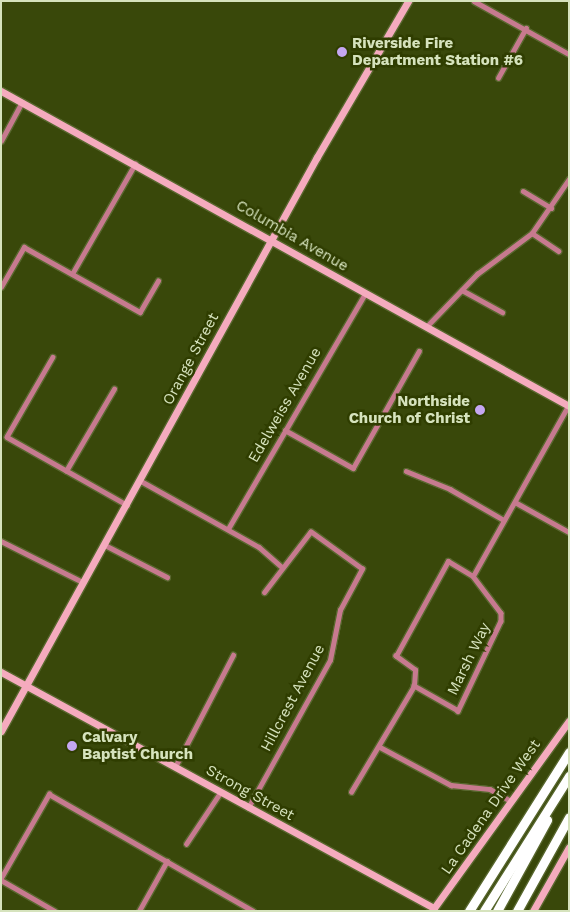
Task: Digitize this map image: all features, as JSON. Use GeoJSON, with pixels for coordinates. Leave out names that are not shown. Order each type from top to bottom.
{"type":"FeatureCollection","features":[{"type":"Feature","properties":{"kind":"highway"},"geometry":{"type":"LineString","coordinates":[[469,911],[569,752]]}},
{"type":"Feature","properties":{"kind":"highway"},"geometry":{"type":"LineString","coordinates":[[484,911],[569,776]]}},
{"type":"Feature","properties":{"kind":"highway"},"geometry":{"type":"LineString","coordinates":[[497,911],[569,781]]}},
{"type":"Feature","properties":{"kind":"highway"},"geometry":{"type":"LineString","coordinates":[[517,911],[569,817]]}},
{"type":"Feature","properties":{"kind":"street","name":"Orange Street"},"geometry":{"type":"LineString","coordinates":[[1,731],[24,685],[141,481],[272,239],[408,1]]}},
{"type":"Feature","properties":{"kind":"street"},"geometry":{"type":"LineString","coordinates":[[474,1],[526,28],[569,54]]}},
{"type":"Feature","properties":{"kind":"street"},"geometry":{"type":"LineString","coordinates":[[498,78],[526,28]]}},
{"type":"Feature","properties":{"kind":"street","name":"Columbia Avenue"},"geometry":{"type":"LineString","coordinates":[[1,90],[272,239],[365,294],[568,406]]}},
{"type":"Feature","properties":{"kind":"street"},"geometry":{"type":"LineString","coordinates":[[1,141],[22,102]]}},
{"type":"Feature","properties":{"kind":"street"},"geometry":{"type":"LineString","coordinates":[[72,274],[134,164]]}},
{"type":"Feature","properties":{"kind":"street"},"geometry":{"type":"LineString","coordinates":[[426,327],[462,290],[532,233],[569,180]]}},
{"type":"Feature","properties":{"kind":"street"},"geometry":{"type":"LineString","coordinates":[[523,191],[551,208]]}},
{"type":"Feature","properties":{"kind":"street"},"geometry":{"type":"LineString","coordinates":[[532,233],[559,251]]}},
{"type":"Feature","properties":{"kind":"street"},"geometry":{"type":"LineString","coordinates":[[1,287],[24,247],[140,312],[158,281]]}},
{"type":"Feature","properties":{"kind":"street"},"geometry":{"type":"LineString","coordinates":[[462,290],[502,312]]}},
{"type":"Feature","properties":{"kind":"street","name":"Edelweiss Avenue"},"geometry":{"type":"LineString","coordinates":[[228,529],[365,294]]}},
{"type":"Feature","properties":{"kind":"street"},"geometry":{"type":"LineString","coordinates":[[285,430],[353,468],[418,351]]}},
{"type":"Feature","properties":{"kind":"street"},"geometry":{"type":"LineString","coordinates":[[53,357],[6,438],[127,506]]}},
{"type":"Feature","properties":{"kind":"street"},"geometry":{"type":"LineString","coordinates":[[66,471],[114,389]]}},
{"type":"Feature","properties":{"kind":"street"},"geometry":{"type":"LineString","coordinates":[[473,576],[568,406]]}},
{"type":"Feature","properties":{"kind":"street"},"geometry":{"type":"LineString","coordinates":[[406,471],[450,489],[504,520]]}},
{"type":"Feature","properties":{"kind":"street"},"geometry":{"type":"LineString","coordinates":[[141,481],[228,529],[281,566],[265,592]]}},
{"type":"Feature","properties":{"kind":"street"},"geometry":{"type":"LineString","coordinates":[[515,502],[569,532]]}},
{"type":"Feature","properties":{"kind":"street","name":"Hillcrest Avenue"},"geometry":{"type":"LineString","coordinates":[[248,808],[330,660],[340,610],[362,570],[311,532],[281,566]]}},
{"type":"Feature","properties":{"kind":"street"},"geometry":{"type":"LineString","coordinates":[[1,541],[84,583]]}},
{"type":"Feature","properties":{"kind":"street"},"geometry":{"type":"LineString","coordinates":[[105,545],[166,577]]}},
{"type":"Feature","properties":{"kind":"street","name":"Marsh Way"},"geometry":{"type":"LineString","coordinates":[[448,562],[473,576],[501,613],[501,621],[458,711],[414,686],[415,670],[396,656],[448,562]]}},
{"type":"Feature","properties":{"kind":"street"},"geometry":{"type":"LineString","coordinates":[[175,767],[233,655]]}},
{"type":"Feature","properties":{"kind":"street","name":"Strong Street"},"geometry":{"type":"LineString","coordinates":[[1,672],[434,910]]}},
{"type":"Feature","properties":{"kind":"street"},"geometry":{"type":"LineString","coordinates":[[351,792],[380,747],[414,686]]}},
{"type":"Feature","properties":{"kind":"street","name":"La Cadena Drive West"},"geometry":{"type":"LineString","coordinates":[[434,910],[569,720]]}},
{"type":"Feature","properties":{"kind":"street"},"geometry":{"type":"LineString","coordinates":[[380,747],[451,785],[490,789],[511,801]]}},
{"type":"Feature","properties":{"kind":"street"},"geometry":{"type":"LineString","coordinates":[[186,844],[220,793]]}},
{"type":"Feature","properties":{"kind":"street"},"geometry":{"type":"LineString","coordinates":[[55,911],[1,879],[48,794],[253,911]]}},
{"type":"Feature","properties":{"kind":"street"},"geometry":{"type":"LineString","coordinates":[[533,911],[569,847]]}},
{"type":"Feature","properties":{"kind":"street"},"geometry":{"type":"LineString","coordinates":[[139,911],[167,861]]}},
{"type":"Feature","properties":{"kind":"place","name":"Riverside Fire Department Station #6"},"geometry":{"type":"Point","coordinates":[342,52]}},
{"type":"Feature","properties":{"kind":"place","name":"Northside Church of Christ"},"geometry":{"type":"Point","coordinates":[480,410]}},
{"type":"Feature","properties":{"kind":"place","name":"Calvary Baptist Church"},"geometry":{"type":"Point","coordinates":[72,746]}}]}
